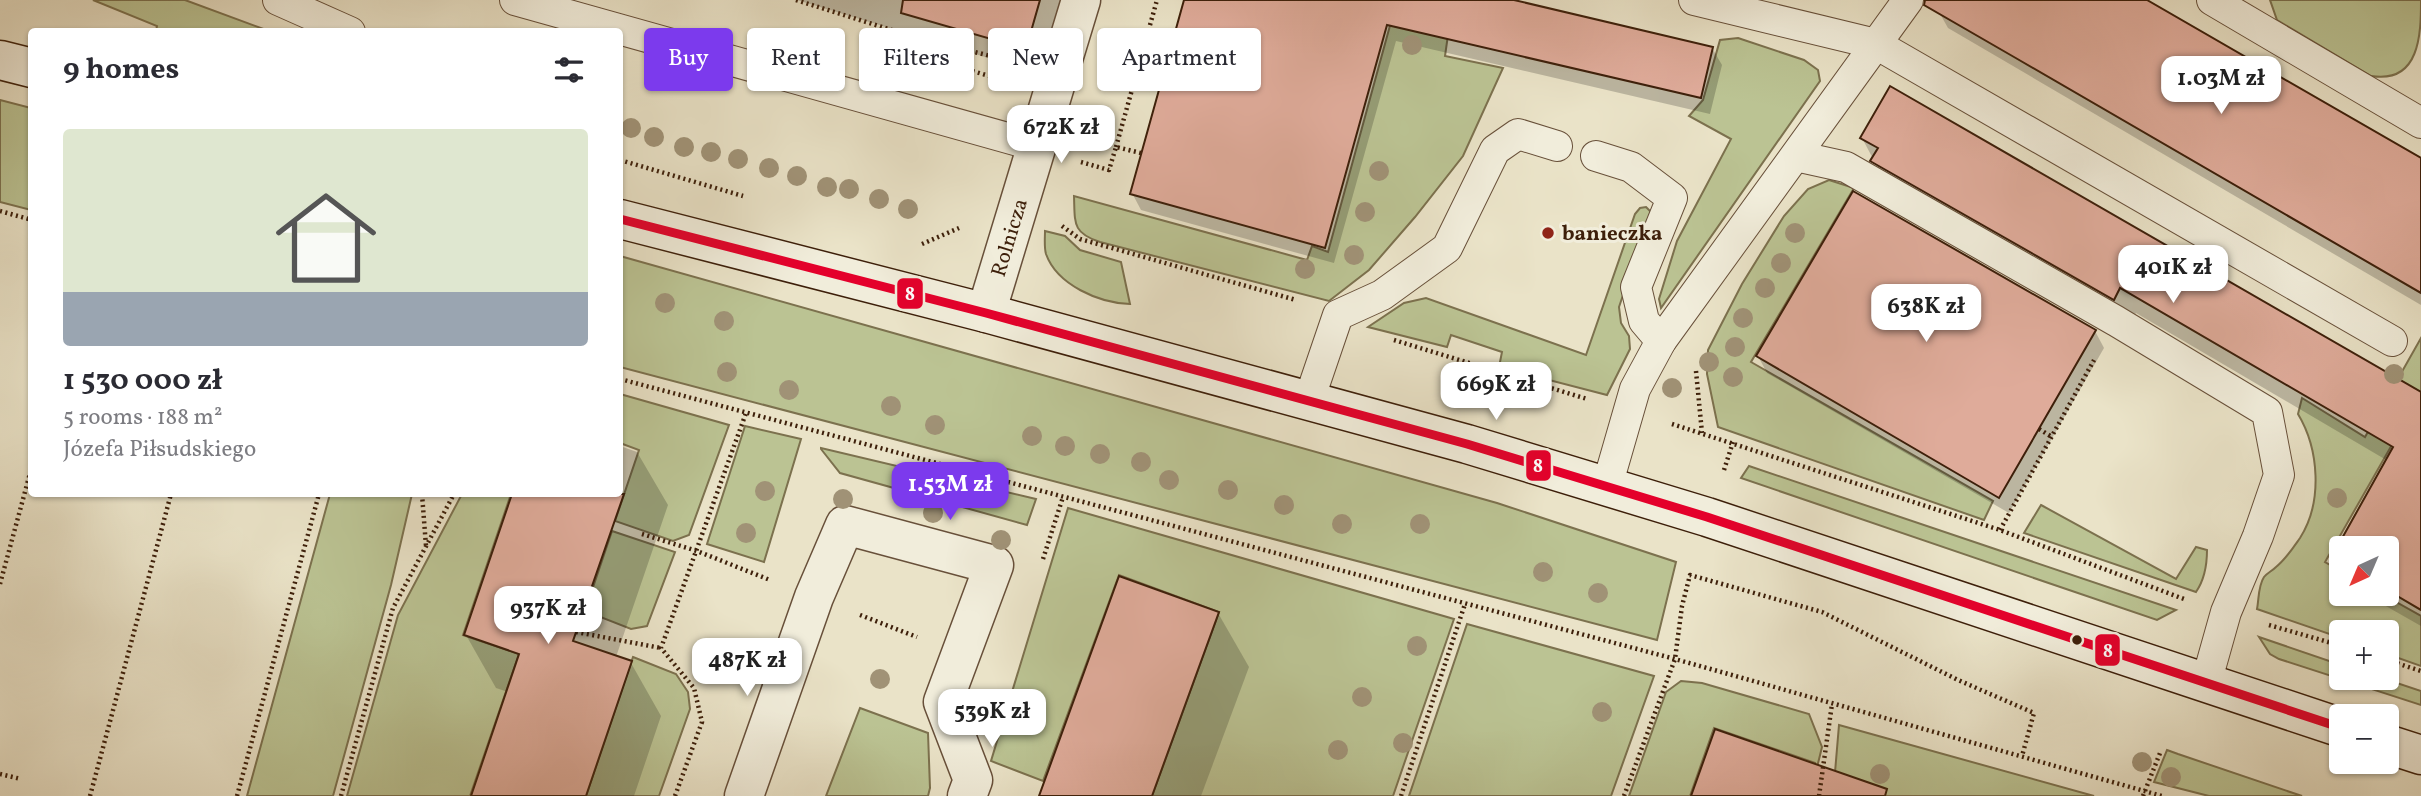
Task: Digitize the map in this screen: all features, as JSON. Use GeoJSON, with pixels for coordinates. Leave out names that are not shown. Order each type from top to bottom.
{"type":"FeatureCollection","features":[{"type":"Feature","properties":{"kind":"street","name":"Rolnicza"},"geometry":{"type":"LineString","coordinates":[[986,313],[1081,0]]}},
{"type":"Feature","properties":{"kind":"street"},"geometry":{"type":"LineString","coordinates":[[0,60],[28,67]]}},
{"type":"Feature","properties":{"kind":"street"},"geometry":{"type":"LineString","coordinates":[[623,220],[986,313],[1467,444],[1707,517],[2329,724]]}},
{"type":"Feature","properties":{"kind":"street"},"geometry":{"type":"LineString","coordinates":[[744,796],[814,597],[845,525],[994,565],[943,702],[973,780],[967,796]]}},
{"type":"Feature","properties":{"kind":"street"},"geometry":{"type":"LineString","coordinates":[[2399,748],[2421,755]]}},
{"type":"Feature","properties":{"kind":"lane"},"geometry":{"type":"LineString","coordinates":[[278,0],[341,28]]}},
{"type":"Feature","properties":{"kind":"lane"},"geometry":{"type":"LineString","coordinates":[[514,0],[614,28]]}},
{"type":"Feature","properties":{"kind":"lane"},"geometry":{"type":"LineString","coordinates":[[1694,0],[1876,44],[2392,341]]}},
{"type":"Feature","properties":{"kind":"lane"},"geometry":{"type":"LineString","coordinates":[[1607,486],[1635,388],[1661,341],[1908,0]]}},
{"type":"Feature","properties":{"kind":"lane"},"geometry":{"type":"LineString","coordinates":[[2226,4],[2421,123]]}},
{"type":"Feature","properties":{"kind":"lane"},"geometry":{"type":"LineString","coordinates":[[623,30],[1036,146]]}},
{"type":"Feature","properties":{"kind":"lane"},"geometry":{"type":"LineString","coordinates":[[1309,400],[1338,315],[1382,295],[1447,247],[1495,150],[1518,134],[1557,145]]}},
{"type":"Feature","properties":{"kind":"lane"},"geometry":{"type":"LineString","coordinates":[[1596,156],[1631,167],[1672,198],[1636,287],[1644,321],[1661,341]]}},
{"type":"Feature","properties":{"kind":"lane"},"geometry":{"type":"LineString","coordinates":[[1796,156],[1846,167],[2116,321],[2267,412],[2279,475],[2258,536],[2226,612],[2206,683]]}},
{"type":"Feature","properties":{"kind":"path"},"geometry":{"type":"LineString","coordinates":[[1084,162],[1109,170],[1157,0]]}},
{"type":"Feature","properties":{"kind":"path"},"geometry":{"type":"LineString","coordinates":[[1116,147],[1141,153]]}},
{"type":"Feature","properties":{"kind":"path"},"geometry":{"type":"LineString","coordinates":[[623,161],[748,198]]}},
{"type":"Feature","properties":{"kind":"path"},"geometry":{"type":"LineString","coordinates":[[916,247],[1018,203],[1051,217],[1080,239],[1280,295],[1338,315],[1354,326],[1388,338],[1734,442],[2000,530],[2191,601],[2329,642]]}},
{"type":"Feature","properties":{"kind":"path"},"geometry":{"type":"LineString","coordinates":[[0,211],[28,219]]}},
{"type":"Feature","properties":{"kind":"path"},"geometry":{"type":"LineString","coordinates":[[2000,530],[2116,321]]}},
{"type":"Feature","properties":{"kind":"path"},"geometry":{"type":"LineString","coordinates":[[623,380],[1675,659],[2162,796]]}},
{"type":"Feature","properties":{"kind":"path"},"geometry":{"type":"LineString","coordinates":[[661,648],[746,412]]}},
{"type":"Feature","properties":{"kind":"path"},"geometry":{"type":"LineString","coordinates":[[2039,429],[2052,437]]}},
{"type":"Feature","properties":{"kind":"path"},"geometry":{"type":"LineString","coordinates":[[1724,470],[1734,442]]}},
{"type":"Feature","properties":{"kind":"path"},"geometry":{"type":"LineString","coordinates":[[0,584],[28,482]]}},
{"type":"Feature","properties":{"kind":"path"},"geometry":{"type":"LineString","coordinates":[[90,796],[170,497]]}},
{"type":"Feature","properties":{"kind":"path"},"geometry":{"type":"LineString","coordinates":[[237,796],[318,497]]}},
{"type":"Feature","properties":{"kind":"path"},"geometry":{"type":"LineString","coordinates":[[422,497],[426,547]]}},
{"type":"Feature","properties":{"kind":"path"},"geometry":{"type":"LineString","coordinates":[[341,796],[393,608],[452,497]]}},
{"type":"Feature","properties":{"kind":"path"},"geometry":{"type":"LineString","coordinates":[[1624,796],[1675,659],[1682,606],[1690,575],[1822,612],[1958,680],[2034,713],[2022,756]]}},
{"type":"Feature","properties":{"kind":"path"},"geometry":{"type":"LineString","coordinates":[[1401,796],[1465,604]]}},
{"type":"Feature","properties":{"kind":"path"},"geometry":{"type":"LineString","coordinates":[[576,632],[661,648],[694,688],[702,722],[675,796]]}},
{"type":"Feature","properties":{"kind":"path"},"geometry":{"type":"LineString","coordinates":[[2399,664],[2421,671]]}},
{"type":"Feature","properties":{"kind":"path"},"geometry":{"type":"LineString","coordinates":[[1819,796],[1832,704]]}},
{"type":"Feature","properties":{"kind":"path"},"geometry":{"type":"LineString","coordinates":[[2144,793],[2160,752]]}},
{"type":"Feature","properties":{"kind":"path"},"geometry":{"type":"LineString","coordinates":[[0,774],[20,779]]}},
{"type":"Feature","properties":{"kind":"green space"},"geometry":{"type":"Polygon","coordinates":[[[93,0],[185,0],[261,28],[157,28],[93,0]]]}},
{"type":"Feature","properties":{"kind":"green space"},"geometry":{"type":"Polygon","coordinates":[[[1397,0],[1453,0],[1445,56],[1503,68],[1463,156],[1369,270],[1329,301],[1100,242],[1080,231],[1075,220],[1074,196],[1307,260],[1312,246],[1328,252],[1397,0]]]}},
{"type":"Feature","properties":{"kind":"green space"},"geometry":{"type":"Polygon","coordinates":[[[2270,0],[2421,0],[2420,27],[2414,54],[2399,72],[2387,76],[2371,76],[2277,20],[2270,0]]]}},
{"type":"Feature","properties":{"kind":"green space"},"geometry":{"type":"Polygon","coordinates":[[[1738,38],[1804,60],[1818,70],[1820,81],[1661,308],[1659,299],[1677,241],[1731,139],[1689,116],[1703,100],[1720,40],[1738,38]]]}},
{"type":"Feature","properties":{"kind":"green space"},"geometry":{"type":"Polygon","coordinates":[[[0,100],[28,107],[28,209],[0,202],[0,100]]]}},
{"type":"Feature","properties":{"kind":"green space"},"geometry":{"type":"Polygon","coordinates":[[[1829,180],[1854,188],[1751,362],[1993,501],[1984,520],[1718,427],[1707,374],[1708,350],[1742,284],[1784,216],[1808,189],[1829,180]]]}},
{"type":"Feature","properties":{"kind":"green space"},"geometry":{"type":"Polygon","coordinates":[[[1646,207],[1651,212],[1619,307],[1621,323],[1629,336],[1630,349],[1607,395],[1499,367],[1502,352],[1451,335],[1447,347],[1368,327],[1404,303],[1426,298],[1586,355],[1635,214],[1640,208],[1646,207]]]}},
{"type":"Feature","properties":{"kind":"green space"},"geometry":{"type":"Polygon","coordinates":[[[1045,231],[1065,236],[1080,250],[1121,262],[1130,304],[1093,296],[1059,275],[1046,254],[1045,231]]]}},
{"type":"Feature","properties":{"kind":"green space"},"geometry":{"type":"Polygon","coordinates":[[[623,257],[1497,503],[1676,562],[1657,640],[623,368],[623,257]]]}},
{"type":"Feature","properties":{"kind":"green space"},"geometry":{"type":"Polygon","coordinates":[[[2421,338],[2421,394],[2340,536],[2329,536],[2329,555],[2325,562],[2329,564],[2329,606],[2399,606],[2399,604],[2421,616],[2421,666],[2399,658],[2399,620],[2329,620],[2329,634],[2257,609],[2264,577],[2295,546],[2312,508],[2316,476],[2310,443],[2298,414],[2302,398],[2365,437],[2421,338]]]}},
{"type":"Feature","properties":{"kind":"green space"},"geometry":{"type":"Polygon","coordinates":[[[623,395],[729,425],[689,535],[673,541],[615,521],[639,450],[623,444],[623,395]]]}},
{"type":"Feature","properties":{"kind":"green space"},"geometry":{"type":"Polygon","coordinates":[[[745,426],[801,439],[764,562],[707,544],[745,426]]]}},
{"type":"Feature","properties":{"kind":"green space"},"geometry":{"type":"Polygon","coordinates":[[[821,449],[1036,499],[1027,525],[840,473],[821,449]]]}},
{"type":"Feature","properties":{"kind":"green space"},"geometry":{"type":"Polygon","coordinates":[[[1749,466],[2176,610],[2157,620],[1741,478],[1749,466]]]}},
{"type":"Feature","properties":{"kind":"green space"},"geometry":{"type":"Polygon","coordinates":[[[329,497],[411,497],[391,585],[333,796],[247,796],[329,497]]]}},
{"type":"Feature","properties":{"kind":"green space"},"geometry":{"type":"Polygon","coordinates":[[[460,497],[510,497],[463,635],[519,654],[470,796],[347,796],[398,615],[460,497]]]}},
{"type":"Feature","properties":{"kind":"green space"},"geometry":{"type":"Polygon","coordinates":[[[2041,505],[2176,579],[2196,547],[2207,550],[2205,572],[2199,587],[2196,592],[2024,533],[2041,505]]]}},
{"type":"Feature","properties":{"kind":"green space"},"geometry":{"type":"Polygon","coordinates":[[[1068,508],[1454,619],[1393,796],[1152,796],[1219,612],[1119,575],[1043,781],[991,761],[1068,508]]]}},
{"type":"Feature","properties":{"kind":"green space"},"geometry":{"type":"Polygon","coordinates":[[[612,531],[675,552],[647,626],[631,629],[585,611],[612,531]]]}},
{"type":"Feature","properties":{"kind":"green space"},"geometry":{"type":"Polygon","coordinates":[[[1467,624],[1654,676],[1611,796],[1409,796],[1467,624]]]}},
{"type":"Feature","properties":{"kind":"green space"},"geometry":{"type":"Polygon","coordinates":[[[2259,637],[2329,661],[2329,675],[2279,659],[2270,654],[2259,637]]]}},
{"type":"Feature","properties":{"kind":"green space"},"geometry":{"type":"Polygon","coordinates":[[[633,657],[676,674],[688,692],[690,709],[659,796],[586,796],[633,657]]]}},
{"type":"Feature","properties":{"kind":"green space"},"geometry":{"type":"Polygon","coordinates":[[[1681,681],[1702,683],[1809,714],[1822,747],[1810,796],[1815,763],[1714,728],[1690,796],[1629,796],[1666,692],[1681,681]]]}},
{"type":"Feature","properties":{"kind":"green space"},"geometry":{"type":"Polygon","coordinates":[[[2399,684],[2421,691],[2421,705],[2375,690],[2399,690],[2399,684]]]}},
{"type":"Feature","properties":{"kind":"green space"},"geometry":{"type":"Polygon","coordinates":[[[860,708],[928,733],[928,796],[826,796],[860,708]]]}},
{"type":"Feature","properties":{"kind":"green space"},"geometry":{"type":"Polygon","coordinates":[[[1839,725],[2094,796],[1833,796],[1839,725]]]}},
{"type":"Feature","properties":{"kind":"green space"},"geometry":{"type":"Polygon","coordinates":[[[2167,750],[2302,796],[2209,796],[2154,782],[2167,750]]]}},
{"type":"Feature","properties":{"kind":"building"},"geometry":{"type":"Polygon","coordinates":[[[903,0],[1040,0],[1032,28],[988,28],[988,38],[974,34],[974,28],[953,28],[901,13],[903,0]]]}},
{"type":"Feature","properties":{"kind":"building"},"geometry":{"type":"Polygon","coordinates":[[[1184,0],[1514,0],[1713,47],[1701,98],[1387,25],[1325,248],[1130,194],[1159,91],[1261,91],[1261,28],[1176,28],[1184,0]]]}},
{"type":"Feature","properties":{"kind":"building"},"geometry":{"type":"Polygon","coordinates":[[[1925,0],[2147,0],[2421,158],[2421,293],[1924,5],[1925,0]]]}},
{"type":"Feature","properties":{"kind":"building"},"geometry":{"type":"Polygon","coordinates":[[[1890,86],[2421,392],[2421,610],[2399,597],[2399,536],[2343,536],[2393,447],[2120,288],[2114,300],[1870,161],[1878,148],[1860,138],[1890,86]]]}},
{"type":"Feature","properties":{"kind":"building"},"geometry":{"type":"Polygon","coordinates":[[[1853,191],[2096,330],[1999,498],[1756,356],[1853,191]]]}},
{"type":"Feature","properties":{"kind":"building"},"geometry":{"type":"Polygon","coordinates":[[[511,497],[623,497],[573,641],[632,661],[586,796],[471,796],[519,654],[464,635],[511,497]]]}},
{"type":"Feature","properties":{"kind":"building"},"geometry":{"type":"Polygon","coordinates":[[[1119,576],[1219,612],[1152,796],[1039,796],[1119,576]]]}},
{"type":"Feature","properties":{"kind":"building"},"geometry":{"type":"Polygon","coordinates":[[[1715,729],[1887,789],[1885,796],[1691,796],[1715,729]]]}},
{"type":"Feature","properties":{"kind":"transit line","name":"8"},"geometry":{"type":"LineString","coordinates":[[623,220],[986,313],[1467,444],[1707,517],[2329,724]]}},
{"type":"Feature","properties":{"kind":"place","name":"banieczka"},"geometry":{"type":"Point","coordinates":[1548,233]}}]}
